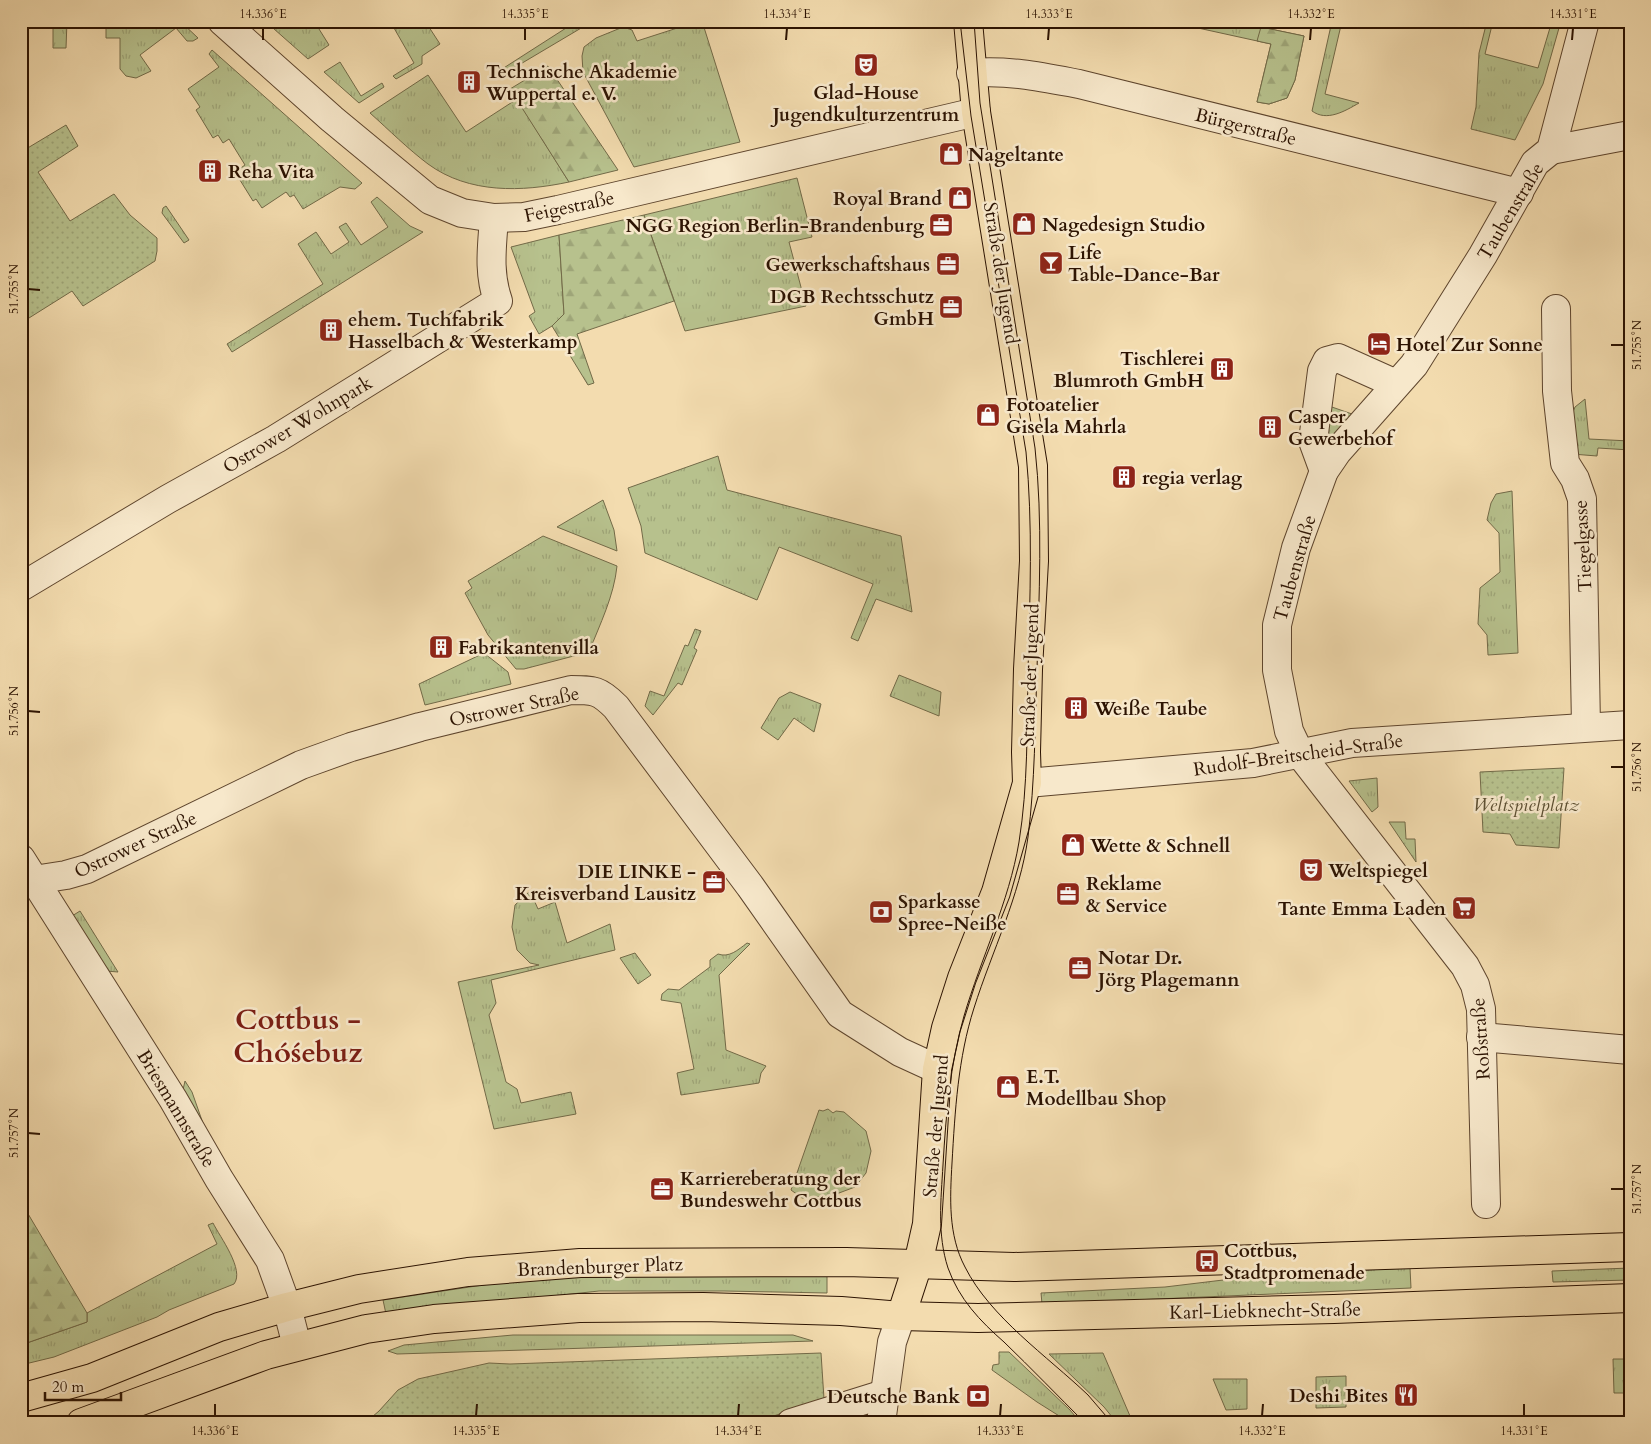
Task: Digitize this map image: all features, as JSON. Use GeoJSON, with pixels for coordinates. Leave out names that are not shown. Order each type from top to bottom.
{"type":"FeatureCollection","features":[{"type":"Feature","properties":{"kind":"main road","name":"Straße der Jugend"},"geometry":{"type":"LineString","coordinates":[[901,1316],[918,1264],[927,1224],[937,1069],[946,1028],[962,978],[996,892],[1027,783],[1028,669],[1034,561],[1033,466],[976,112],[968,21]]}},
{"type":"Feature","properties":{"kind":"main road"},"geometry":{"type":"LineString","coordinates":[[918,1264],[1014,1267],[1630,1247]]}},
{"type":"Feature","properties":{"kind":"main road","name":"Brandenburger Platz"},"geometry":{"type":"LineString","coordinates":[[21,1398],[92,1378],[219,1327],[287,1307],[359,1289],[468,1272],[580,1263],[846,1262],[918,1264]]}},
{"type":"Feature","properties":{"kind":"main road","name":"Karl-Liebknecht-Straße"},"geometry":{"type":"LineString","coordinates":[[901,1316],[978,1318],[1334,1309],[1630,1298]]}},
{"type":"Feature","properties":{"kind":"main road"},"geometry":{"type":"LineString","coordinates":[[82,1423],[266,1355],[366,1329],[434,1319],[579,1308],[703,1307],[840,1311],[901,1316]]}},
{"type":"Feature","properties":{"kind":"street","name":"Feigestraße"},"geometry":{"type":"LineString","coordinates":[[222,21],[332,119],[430,200],[462,213],[494,218],[524,217],[558,210],[976,112]]}},
{"type":"Feature","properties":{"kind":"street","name":"Taubenstraße"},"geometry":{"type":"LineString","coordinates":[[1300,754],[1289,731],[1277,670],[1277,625],[1296,548],[1324,471],[1337,452],[1414,365],[1445,317],[1535,163],[1551,150],[1585,21]]}},
{"type":"Feature","properties":{"kind":"street","name":"Bürgerstraße"},"geometry":{"type":"LineString","coordinates":[[972,73],[1020,72],[1080,84],[1519,192]]}},
{"type":"Feature","properties":{"kind":"street"},"geometry":{"type":"LineString","coordinates":[[1551,150],[1630,135]]}},
{"type":"Feature","properties":{"kind":"street","name":"Ostrower Wohnpark"},"geometry":{"type":"LineString","coordinates":[[21,587],[168,499],[276,439],[498,301],[492,284],[494,218]]}},
{"type":"Feature","properties":{"kind":"street","name":"Tiegelgasse"},"geometry":{"type":"LineString","coordinates":[[1556,309],[1557,391],[1565,463],[1575,479],[1582,498],[1586,727]]}},
{"type":"Feature","properties":{"kind":"street"},"geometry":{"type":"LineString","coordinates":[[1324,471],[1314,441],[1322,371],[1327,360],[1338,358],[1396,384]]}},
{"type":"Feature","properties":{"kind":"street","name":"Ostrower Straße"},"geometry":{"type":"LineString","coordinates":[[26,874],[66,875],[87,869],[301,765],[351,747],[420,727],[562,692],[592,690],[606,697],[616,707],[763,905],[840,1014],[900,1052],[937,1069]]}},
{"type":"Feature","properties":{"kind":"street","name":"Rudolf-Breitscheid-Straße"},"geometry":{"type":"LineString","coordinates":[[1027,783],[1253,763],[1352,743],[1630,725]]}},
{"type":"Feature","properties":{"kind":"street","name":"Roßstraße"},"geometry":{"type":"LineString","coordinates":[[1300,754],[1465,966],[1476,985],[1481,1009],[1486,1204]]}},
{"type":"Feature","properties":{"kind":"street","name":"Briesmannstraße"},"geometry":{"type":"LineString","coordinates":[[26,874],[173,1099],[270,1260],[287,1307],[298,1346]]}},
{"type":"Feature","properties":{"kind":"street"},"geometry":{"type":"LineString","coordinates":[[1482,1037],[1630,1050]]}},
{"type":"Feature","properties":{"kind":"street"},"geometry":{"type":"LineString","coordinates":[[881,1423],[892,1342],[901,1316]]}},
{"type":"Feature","properties":{"kind":"street"},"geometry":{"type":"LineString","coordinates":[[791,1423],[884,1394]]}},
{"type":"Feature","properties":{"kind":"green space"},"geometry":{"type":"Polygon","coordinates":[[[53,21],[67,21],[66,48],[53,48],[53,21]]]}},
{"type":"Feature","properties":{"kind":"green space"},"geometry":{"type":"Polygon","coordinates":[[[106,21],[180,21],[198,38],[193,41],[187,41],[176,28],[140,55],[151,71],[136,78],[126,76],[120,69],[120,38],[106,38],[106,21]]]}},
{"type":"Feature","properties":{"kind":"green space"},"geometry":{"type":"Polygon","coordinates":[[[265,21],[314,21],[329,45],[308,59],[265,21]]]}},
{"type":"Feature","properties":{"kind":"green space"},"geometry":{"type":"Polygon","coordinates":[[[390,21],[425,21],[440,44],[422,56],[422,64],[396,79],[393,76],[414,63],[390,21]]]}},
{"type":"Feature","properties":{"kind":"green space"},"geometry":{"type":"Polygon","coordinates":[[[577,21],[593,21],[502,75],[499,71],[577,21]]]}},
{"type":"Feature","properties":{"kind":"green space"},"geometry":{"type":"Polygon","coordinates":[[[702,21],[740,142],[634,167],[583,72],[582,56],[584,47],[596,38],[623,27],[632,30],[637,41],[702,21]]]}},
{"type":"Feature","properties":{"kind":"green space"},"geometry":{"type":"Polygon","coordinates":[[[1166,21],[1231,21],[1304,36],[1295,80],[1287,98],[1269,104],[1257,102],[1271,44],[1166,21]]]}},
{"type":"Feature","properties":{"kind":"green space"},"geometry":{"type":"Polygon","coordinates":[[[1332,21],[1342,21],[1325,94],[1359,103],[1336,114],[1324,116],[1312,111],[1332,21]]]}},
{"type":"Feature","properties":{"kind":"green space"},"geometry":{"type":"Polygon","coordinates":[[[1487,21],[1493,21],[1485,54],[1538,68],[1552,21],[1561,21],[1543,84],[1515,140],[1471,129],[1476,107],[1479,53],[1487,21]]]}},
{"type":"Feature","properties":{"kind":"green space"},"geometry":{"type":"Polygon","coordinates":[[[1261,27],[1304,36],[1295,80],[1287,98],[1269,104],[1257,102],[1271,44],[1257,41],[1261,27]]]}},
{"type":"Feature","properties":{"kind":"green space"},"geometry":{"type":"Polygon","coordinates":[[[212,50],[362,183],[355,189],[340,187],[303,209],[294,195],[290,197],[286,192],[262,208],[256,199],[253,201],[235,172],[245,165],[229,139],[223,143],[218,135],[213,138],[196,110],[200,107],[188,89],[219,67],[209,54],[212,50]]]}},
{"type":"Feature","properties":{"kind":"green space"},"geometry":{"type":"Polygon","coordinates":[[[340,62],[361,96],[382,83],[384,87],[359,103],[324,72],[340,62]]]}},
{"type":"Feature","properties":{"kind":"green space"},"geometry":{"type":"Polygon","coordinates":[[[548,66],[618,170],[569,182],[510,89],[548,66]]]}},
{"type":"Feature","properties":{"kind":"green space"},"geometry":{"type":"Polygon","coordinates":[[[428,75],[466,132],[517,99],[569,182],[515,189],[478,186],[444,174],[428,164],[370,113],[428,75]]]}},
{"type":"Feature","properties":{"kind":"green space"},"geometry":{"type":"Polygon","coordinates":[[[66,125],[78,146],[38,172],[70,221],[114,194],[130,215],[157,238],[155,261],[83,306],[72,291],[21,323],[21,152],[66,125]]]}},
{"type":"Feature","properties":{"kind":"green space"},"geometry":{"type":"Polygon","coordinates":[[[797,178],[812,237],[789,242],[806,306],[685,331],[644,215],[797,178]]]}},
{"type":"Feature","properties":{"kind":"green space"},"geometry":{"type":"Polygon","coordinates":[[[377,197],[410,226],[423,232],[232,352],[227,344],[323,284],[298,244],[316,232],[331,254],[349,242],[339,227],[346,223],[361,245],[388,227],[371,202],[377,197]]]}},
{"type":"Feature","properties":{"kind":"green space"},"geometry":{"type":"Polygon","coordinates":[[[166,206],[189,240],[184,243],[162,213],[163,208],[166,206]]]}},
{"type":"Feature","properties":{"kind":"green space"},"geometry":{"type":"Polygon","coordinates":[[[644,215],[674,301],[577,334],[594,383],[588,385],[552,326],[564,314],[559,235],[644,215]]]}},
{"type":"Feature","properties":{"kind":"green space"},"geometry":{"type":"Polygon","coordinates":[[[559,235],[564,314],[552,326],[539,334],[529,316],[535,312],[511,247],[559,235]]]}},
{"type":"Feature","properties":{"kind":"green space"},"geometry":{"type":"Polygon","coordinates":[[[1585,399],[1589,439],[1630,441],[1630,450],[1598,448],[1597,456],[1572,454],[1570,419],[1575,407],[1585,399]]]}},
{"type":"Feature","properties":{"kind":"green space"},"geometry":{"type":"Polygon","coordinates":[[[1329,406],[1352,414],[1331,438],[1325,436],[1329,406]]]}},
{"type":"Feature","properties":{"kind":"green space"},"geometry":{"type":"Polygon","coordinates":[[[718,456],[727,490],[901,536],[912,612],[876,599],[858,641],[851,638],[873,584],[779,547],[757,600],[645,553],[641,526],[628,488],[718,456]]]}},
{"type":"Feature","properties":{"kind":"green space"},"geometry":{"type":"Polygon","coordinates":[[[1512,491],[1518,653],[1488,655],[1487,635],[1478,624],[1480,588],[1500,572],[1499,533],[1487,520],[1491,503],[1496,494],[1512,491]]]}},
{"type":"Feature","properties":{"kind":"green space"},"geometry":{"type":"Polygon","coordinates":[[[603,500],[614,530],[617,551],[557,527],[603,500]]]}},
{"type":"Feature","properties":{"kind":"green space"},"geometry":{"type":"Polygon","coordinates":[[[543,536],[617,566],[613,588],[589,652],[524,669],[516,669],[488,635],[465,593],[472,588],[468,581],[543,536]]]}},
{"type":"Feature","properties":{"kind":"green space"},"geometry":{"type":"Polygon","coordinates":[[[695,629],[701,631],[694,648],[697,650],[682,685],[678,683],[653,715],[645,706],[650,691],[664,696],[685,645],[688,646],[695,629]]]}},
{"type":"Feature","properties":{"kind":"green space"},"geometry":{"type":"Polygon","coordinates":[[[484,653],[508,672],[511,684],[425,705],[419,684],[484,653]]]}},
{"type":"Feature","properties":{"kind":"green space"},"geometry":{"type":"Polygon","coordinates":[[[899,675],[941,692],[939,716],[890,696],[899,675]]]}},
{"type":"Feature","properties":{"kind":"green space"},"geometry":{"type":"Polygon","coordinates":[[[790,692],[821,704],[814,732],[794,718],[778,740],[761,728],[779,698],[790,692]]]}},
{"type":"Feature","properties":{"kind":"green space","name":"Weltspielplatz"},"geometry":{"type":"Polygon","coordinates":[[[1564,768],[1559,848],[1516,845],[1510,834],[1483,832],[1480,772],[1564,768]]]}},
{"type":"Feature","properties":{"kind":"green space"},"geometry":{"type":"Polygon","coordinates":[[[1377,778],[1378,807],[1372,812],[1349,781],[1377,778]]]}},
{"type":"Feature","properties":{"kind":"green space"},"geometry":{"type":"Polygon","coordinates":[[[1389,822],[1405,822],[1406,839],[1415,839],[1416,862],[1389,822]]]}},
{"type":"Feature","properties":{"kind":"green space"},"geometry":{"type":"Polygon","coordinates":[[[530,891],[538,909],[555,902],[567,943],[610,924],[615,950],[491,980],[496,1003],[489,1015],[506,1082],[517,1089],[521,1103],[571,1092],[576,1114],[494,1129],[458,982],[539,965],[530,963],[517,950],[512,927],[515,905],[530,891]]]}},
{"type":"Feature","properties":{"kind":"green space"},"geometry":{"type":"Polygon","coordinates":[[[80,911],[118,972],[106,971],[72,916],[80,911]]]}},
{"type":"Feature","properties":{"kind":"green space"},"geometry":{"type":"Polygon","coordinates":[[[747,943],[750,944],[719,975],[726,1050],[766,1066],[761,1073],[759,1083],[681,1095],[677,1073],[694,1069],[681,1003],[661,1000],[662,994],[668,989],[679,990],[710,967],[710,960],[718,954],[730,954],[747,943]]]}},
{"type":"Feature","properties":{"kind":"green space"},"geometry":{"type":"Polygon","coordinates":[[[635,953],[651,975],[638,984],[620,958],[635,953]]]}},
{"type":"Feature","properties":{"kind":"green space"},"geometry":{"type":"Polygon","coordinates":[[[185,1081],[192,1092],[205,1129],[182,1094],[185,1081]]]}},
{"type":"Feature","properties":{"kind":"green space"},"geometry":{"type":"Polygon","coordinates":[[[828,1109],[833,1113],[836,1111],[844,1112],[866,1131],[871,1151],[866,1173],[855,1187],[831,1196],[802,1198],[791,1190],[819,1110],[828,1109]]]}},
{"type":"Feature","properties":{"kind":"green space"},"geometry":{"type":"Polygon","coordinates":[[[21,1202],[87,1313],[87,1322],[21,1345],[21,1202]]]}},
{"type":"Feature","properties":{"kind":"green space"},"geometry":{"type":"Polygon","coordinates":[[[213,1223],[234,1262],[237,1278],[234,1284],[169,1310],[157,1317],[54,1357],[21,1365],[21,1345],[87,1322],[87,1313],[217,1244],[208,1225],[213,1223]]]}},
{"type":"Feature","properties":{"kind":"green space"},"geometry":{"type":"Polygon","coordinates":[[[1410,1268],[1411,1288],[1042,1304],[1041,1293],[1165,1287],[1273,1274],[1410,1268]]]}},
{"type":"Feature","properties":{"kind":"green space"},"geometry":{"type":"Polygon","coordinates":[[[1630,1268],[1630,1280],[1553,1282],[1552,1271],[1630,1268]]]}},
{"type":"Feature","properties":{"kind":"green space"},"geometry":{"type":"Polygon","coordinates":[[[619,1274],[827,1274],[827,1293],[599,1291],[386,1314],[383,1300],[523,1279],[619,1274]]]}},
{"type":"Feature","properties":{"kind":"green space"},"geometry":{"type":"Polygon","coordinates":[[[513,1335],[793,1335],[813,1341],[397,1354],[388,1351],[404,1345],[513,1335]]]}},
{"type":"Feature","properties":{"kind":"green space"},"geometry":{"type":"Polygon","coordinates":[[[999,1352],[1009,1352],[1070,1410],[1081,1423],[1068,1423],[992,1370],[993,1365],[999,1364],[999,1352]]]}},
{"type":"Feature","properties":{"kind":"green space"},"geometry":{"type":"Polygon","coordinates":[[[821,1353],[824,1399],[753,1423],[365,1423],[398,1390],[418,1379],[489,1363],[510,1364],[821,1353]]]}},
{"type":"Feature","properties":{"kind":"green space"},"geometry":{"type":"Polygon","coordinates":[[[1103,1353],[1133,1423],[1117,1423],[1104,1407],[1049,1354],[1103,1353]]]}},
{"type":"Feature","properties":{"kind":"green space"},"geometry":{"type":"Polygon","coordinates":[[[1613,1359],[1630,1359],[1630,1393],[1614,1393],[1613,1359]]]}},
{"type":"Feature","properties":{"kind":"green space"},"geometry":{"type":"Polygon","coordinates":[[[1346,1376],[1346,1407],[1316,1408],[1316,1377],[1346,1376]]]}},
{"type":"Feature","properties":{"kind":"green space"},"geometry":{"type":"Polygon","coordinates":[[[1213,1379],[1247,1379],[1247,1409],[1226,1410],[1213,1379]]]}},
{"type":"Feature","properties":{"kind":"tram line"},"geometry":{"type":"LineString","coordinates":[[960,21],[971,116],[1026,452],[1030,507],[1030,589],[1026,757],[1022,821],[1009,886],[971,994],[955,1053],[946,1127],[941,1204],[942,1242],[948,1268],[958,1290],[971,1309],[1085,1423]]}},
{"type":"Feature","properties":{"kind":"tram line"},"geometry":{"type":"LineString","coordinates":[[974,21],[980,103],[1035,448],[1040,531],[1039,586],[1034,753],[1028,837],[1019,881],[981,987],[964,1046],[954,1124],[951,1216],[959,1255],[989,1303],[1020,1335],[1088,1395],[1112,1423]]}},
{"type":"Feature","properties":{"kind":"place","name":"Glad-House Jugendkulturzentrum"},"geometry":{"type":"Point","coordinates":[866,65]}},
{"type":"Feature","properties":{"kind":"place","name":"Technische Akademie Wuppertal e. V."},"geometry":{"type":"Point","coordinates":[469,82]}},
{"type":"Feature","properties":{"kind":"place","name":"Nageltante"},"geometry":{"type":"Point","coordinates":[951,154]}},
{"type":"Feature","properties":{"kind":"place","name":"Reha Vita"},"geometry":{"type":"Point","coordinates":[210,171]}},
{"type":"Feature","properties":{"kind":"place","name":"Royal Brand"},"geometry":{"type":"Point","coordinates":[960,198]}},
{"type":"Feature","properties":{"kind":"place","name":"Nagedesign Studio"},"geometry":{"type":"Point","coordinates":[1024,224]}},
{"type":"Feature","properties":{"kind":"place","name":"NGG Region Berlin-Brandenburg"},"geometry":{"type":"Point","coordinates":[941,225]}},
{"type":"Feature","properties":{"kind":"place","name":"Life Table-Dance-Bar"},"geometry":{"type":"Point","coordinates":[1051,263]}},
{"type":"Feature","properties":{"kind":"place","name":"Gewerkschaftshaus"},"geometry":{"type":"Point","coordinates":[948,264]}},
{"type":"Feature","properties":{"kind":"place","name":"DGB Rechtsschutz GmbH"},"geometry":{"type":"Point","coordinates":[951,307]}},
{"type":"Feature","properties":{"kind":"place","name":"ehem. Tuchfabrik Hasselbach & Westerkamp"},"geometry":{"type":"Point","coordinates":[331,330]}},
{"type":"Feature","properties":{"kind":"place","name":"Hotel Zur Sonne"},"geometry":{"type":"Point","coordinates":[1379,344]}},
{"type":"Feature","properties":{"kind":"place","name":"Tischlerei Blumroth GmbH"},"geometry":{"type":"Point","coordinates":[1222,369]}},
{"type":"Feature","properties":{"kind":"place","name":"Fotoatelier Gisela Mahrla"},"geometry":{"type":"Point","coordinates":[988,415]}},
{"type":"Feature","properties":{"kind":"place","name":"Casper Gewerbehof"},"geometry":{"type":"Point","coordinates":[1270,427]}},
{"type":"Feature","properties":{"kind":"place","name":"regia verlag"},"geometry":{"type":"Point","coordinates":[1124,477]}},
{"type":"Feature","properties":{"kind":"place","name":"Fabrikantenvilla"},"geometry":{"type":"Point","coordinates":[441,647]}},
{"type":"Feature","properties":{"kind":"place","name":"Weiße Taube"},"geometry":{"type":"Point","coordinates":[1076,708]}},
{"type":"Feature","properties":{"kind":"place","name":"Wette & Schnell"},"geometry":{"type":"Point","coordinates":[1073,845]}},
{"type":"Feature","properties":{"kind":"place","name":"Weltspiegel"},"geometry":{"type":"Point","coordinates":[1311,870]}},
{"type":"Feature","properties":{"kind":"place","name":"DIE LINKE - Kreisverband Lausitz"},"geometry":{"type":"Point","coordinates":[714,882]}},
{"type":"Feature","properties":{"kind":"place","name":"Reklame & Service"},"geometry":{"type":"Point","coordinates":[1068,894]}},
{"type":"Feature","properties":{"kind":"place","name":"Tante Emma Laden"},"geometry":{"type":"Point","coordinates":[1464,908]}},
{"type":"Feature","properties":{"kind":"place","name":"Sparkasse Spree-Neiße"},"geometry":{"type":"Point","coordinates":[881,912]}},
{"type":"Feature","properties":{"kind":"place","name":"Notar Dr. Jörg Plagemann"},"geometry":{"type":"Point","coordinates":[1080,968]}},
{"type":"Feature","properties":{"kind":"place","name":"E.T. Modellbau Shop"},"geometry":{"type":"Point","coordinates":[1008,1087]}},
{"type":"Feature","properties":{"kind":"place","name":"Karriereberatung der Bundeswehr Cottbus"},"geometry":{"type":"Point","coordinates":[662,1189]}},
{"type":"Feature","properties":{"kind":"place","name":"Cottbus, Stadtpromenade"},"geometry":{"type":"Point","coordinates":[1207,1261]}},
{"type":"Feature","properties":{"kind":"place","name":"Deshi Bites"},"geometry":{"type":"Point","coordinates":[1406,1395]}},
{"type":"Feature","properties":{"kind":"place","name":"Deutsche Bank"},"geometry":{"type":"Point","coordinates":[978,1396]}},
{"type":"Feature","properties":{"kind":"district","name":"Cottbus - Chóśebuz"},"geometry":{"type":"Point","coordinates":[298,1036]}}]}
